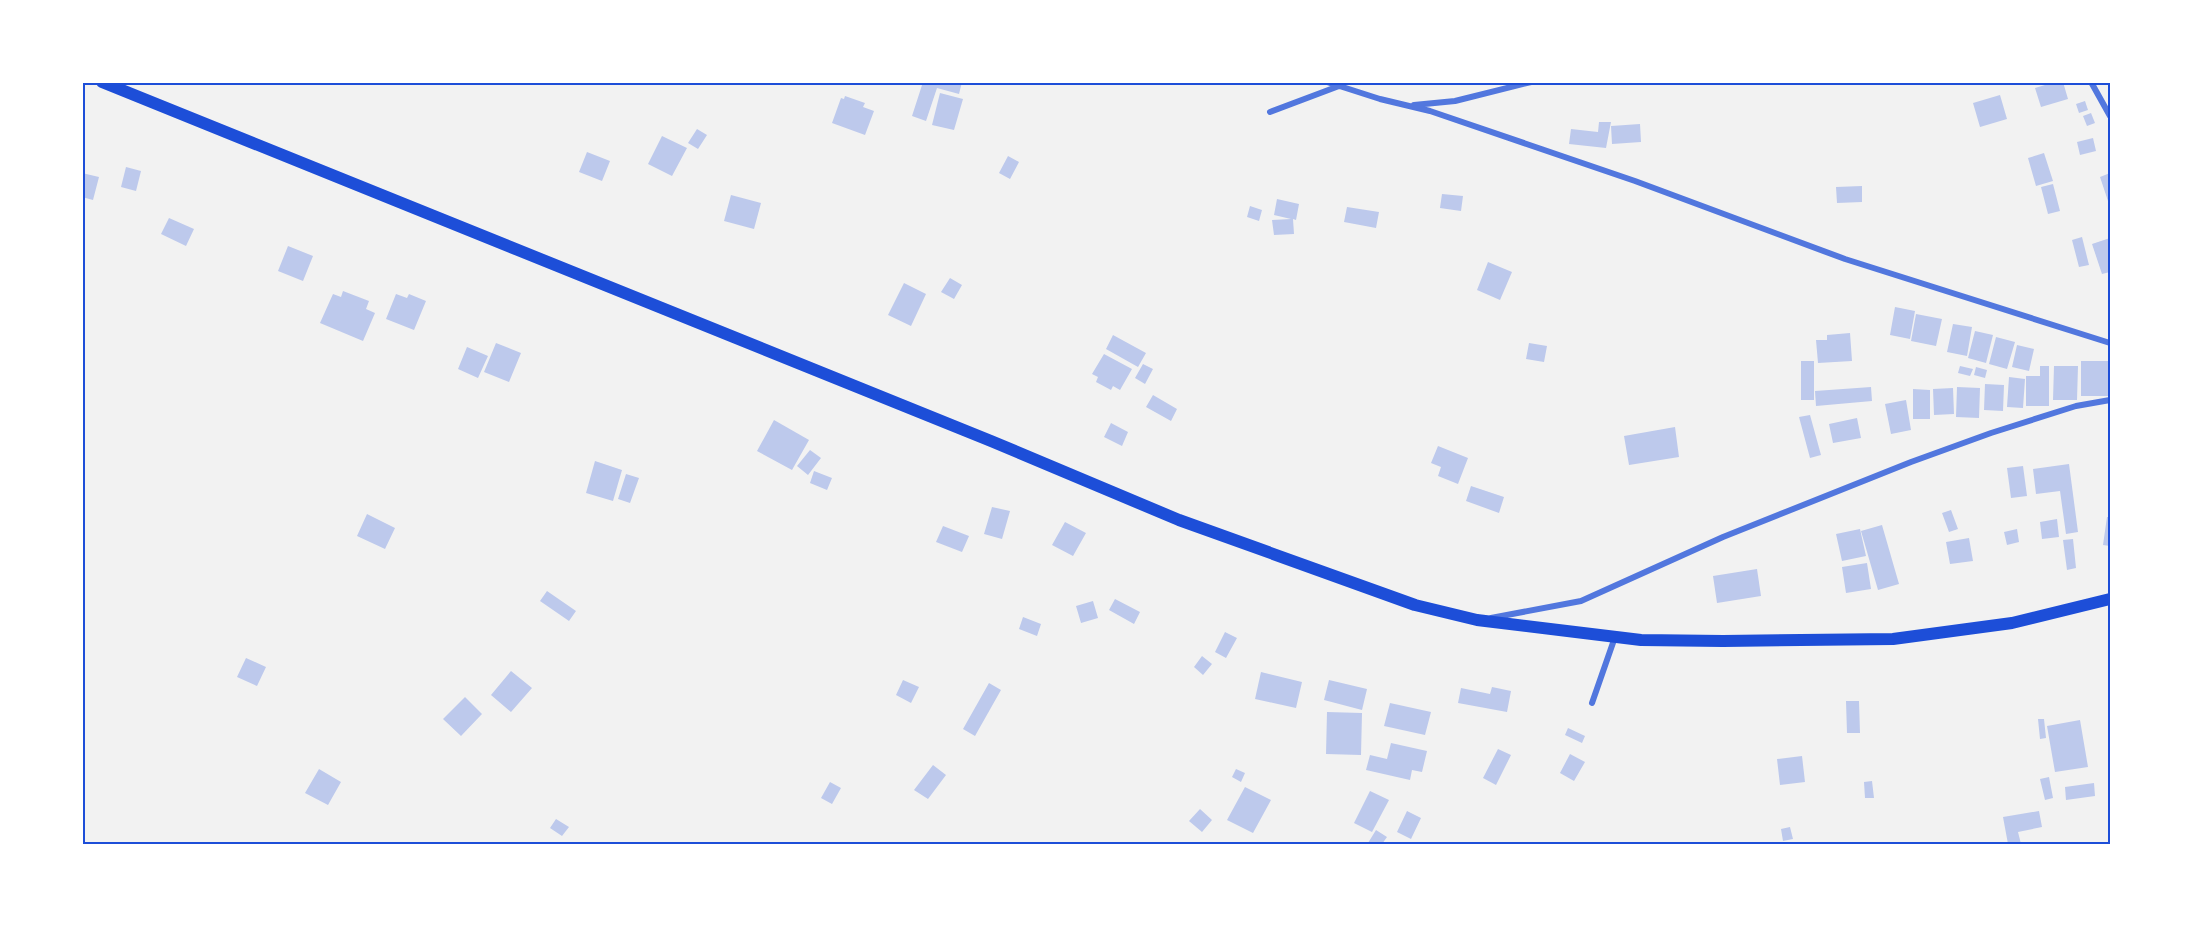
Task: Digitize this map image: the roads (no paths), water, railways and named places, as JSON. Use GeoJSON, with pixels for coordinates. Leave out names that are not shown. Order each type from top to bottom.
{"type":"FeatureCollection","features":[{"type":"Feature","properties":{"kind":"main road"},"geometry":{"type":"LineString","coordinates":[[102,82],[991,441],[1179,520],[1415,605],[1477,620],[1641,640],[1893,639],[2012,623],[2110,599]]}},
{"type":"Feature","properties":{"kind":"street"},"geometry":{"type":"LineString","coordinates":[[1327,82],[1380,99],[1410,105],[1656,188],[1845,259],[2110,343]]}},
{"type":"Feature","properties":{"kind":"street"},"geometry":{"type":"LineString","coordinates":[[1410,105],[1455,101],[1531,82]]}},
{"type":"Feature","properties":{"kind":"street"},"geometry":{"type":"LineString","coordinates":[[2091,82],[2110,116]]}},
{"type":"Feature","properties":{"kind":"street"},"geometry":{"type":"LineString","coordinates":[[1270,112],[1339,86]]}},
{"type":"Feature","properties":{"kind":"street"},"geometry":{"type":"LineString","coordinates":[[1477,620],[1581,601],[1723,537],[1911,462],[2076,406],[2110,400]]}},
{"type":"Feature","properties":{"kind":"street"},"geometry":{"type":"LineString","coordinates":[[1592,703],[1615,637]]}}]}
